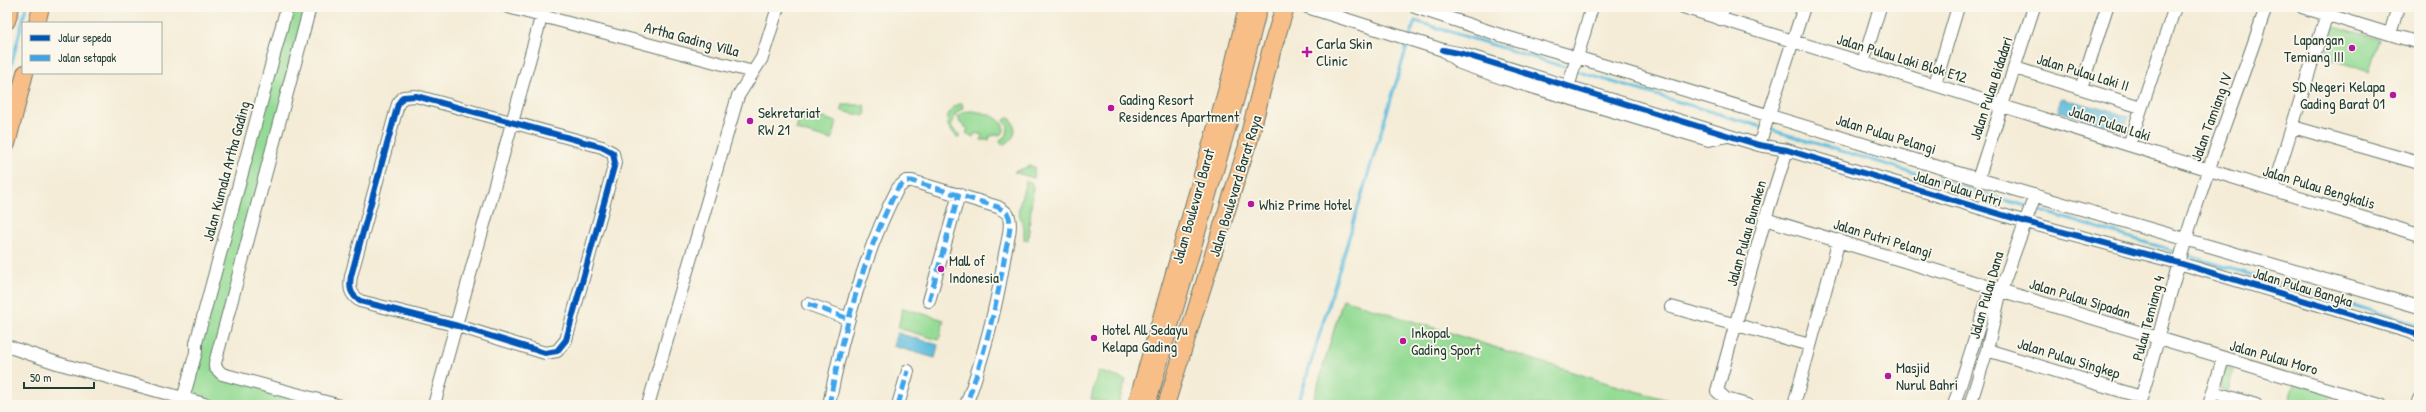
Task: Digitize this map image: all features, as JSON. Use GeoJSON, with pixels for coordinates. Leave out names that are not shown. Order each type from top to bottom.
{"type":"FeatureCollection","features":[{"type":"Feature","properties":{"kind":"highway"},"geometry":{"type":"LineString","coordinates":[[1146,405],[1258,7]]}},
{"type":"Feature","properties":{"kind":"highway"},"geometry":{"type":"LineString","coordinates":[[1248,142],[1271,52],[1285,7]]}},
{"type":"Feature","properties":{"kind":"main road"},"geometry":{"type":"LineString","coordinates":[[7,22],[11,7]]}},
{"type":"Feature","properties":{"kind":"main road"},"geometry":{"type":"LineString","coordinates":[[37,22],[41,7]]}},
{"type":"Feature","properties":{"kind":"main road","name":"Jalan Boulevard Barat"},"geometry":{"type":"LineString","coordinates":[[1136,405],[1230,78],[1247,7]]}},
{"type":"Feature","properties":{"kind":"main road","name":"Jalan Boulevard Barat Raya"},"geometry":{"type":"LineString","coordinates":[[1166,405],[1248,142],[1294,7]]}},
{"type":"Feature","properties":{"kind":"main road"},"geometry":{"type":"LineString","coordinates":[[7,144],[25,74]]}},
{"type":"Feature","properties":{"kind":"street","name":"Jalan Kumala Artha Gading"},"geometry":{"type":"LineString","coordinates":[[179,397],[190,350],[196,343],[287,7]]}},
{"type":"Feature","properties":{"kind":"street"},"geometry":{"type":"LineString","coordinates":[[310,7],[215,358],[216,367],[222,374],[338,405]]}},
{"type":"Feature","properties":{"kind":"street","name":"Artha Gading Villa"},"geometry":{"type":"LineString","coordinates":[[508,7],[543,12],[753,72]]}},
{"type":"Feature","properties":{"kind":"street"},"geometry":{"type":"LineString","coordinates":[[648,405],[738,96],[762,58],[778,7]]}},
{"type":"Feature","properties":{"kind":"street","name":"Jalan Pulau Putri"},"geometry":{"type":"LineString","coordinates":[[1307,7],[1443,50],[1460,63],[1504,72],[1568,89],[1670,122],[1709,140],[1729,136],[1759,142],[2027,219],[2180,261]]}},
{"type":"Feature","properties":{"kind":"street","name":"Jalan Pulau Pelangi"},"geometry":{"type":"LineString","coordinates":[[1415,7],[1573,58],[1767,117],[1978,179],[2034,198],[2186,241]]}},
{"type":"Feature","properties":{"kind":"street"},"geometry":{"type":"LineString","coordinates":[[1568,89],[1573,58],[1592,7]]}},
{"type":"Feature","properties":{"kind":"street"},"geometry":{"type":"LineString","coordinates":[[1683,7],[1793,41]]}},
{"type":"Feature","properties":{"kind":"street"},"geometry":{"type":"LineString","coordinates":[[1720,19],[1724,7]]}},
{"type":"Feature","properties":{"kind":"street"},"geometry":{"type":"LineString","coordinates":[[1759,142],[1804,7]]}},
{"type":"Feature","properties":{"kind":"street"},"geometry":{"type":"LineString","coordinates":[[1863,63],[1880,7]]}},
{"type":"Feature","properties":{"kind":"street"},"geometry":{"type":"LineString","coordinates":[[1935,84],[1958,7]]}},
{"type":"Feature","properties":{"kind":"street","name":"Jalan Pulau Bidadari"},"geometry":{"type":"LineString","coordinates":[[1978,179],[2034,7]]}},
{"type":"Feature","properties":{"kind":"street"},"geometry":{"type":"LineString","coordinates":[[2081,88],[2107,7]]}},
{"type":"Feature","properties":{"kind":"street"},"geometry":{"type":"LineString","coordinates":[[2129,145],[2175,7]]}},
{"type":"Feature","properties":{"kind":"street","name":"Jalan Tamiang IV"},"geometry":{"type":"LineString","coordinates":[[2180,261],[2208,171],[2243,76],[2266,7]]}},
{"type":"Feature","properties":{"kind":"street"},"geometry":{"type":"LineString","coordinates":[[2302,7],[2328,11],[2419,43]]}},
{"type":"Feature","properties":{"kind":"street"},"geometry":{"type":"LineString","coordinates":[[2390,34],[2398,7]]}},
{"type":"Feature","properties":{"kind":"street"},"geometry":{"type":"LineString","coordinates":[[2273,189],[2328,11]]}},
{"type":"Feature","properties":{"kind":"street"},"geometry":{"type":"LineString","coordinates":[[434,405],[458,326],[543,12]]}},
{"type":"Feature","properties":{"kind":"street","name":"Jalan Pulau Laki Blok E12"},"geometry":{"type":"LineString","coordinates":[[1793,41],[2002,106]]}},
{"type":"Feature","properties":{"kind":"street","name":"Jalan Pulau Laki II"},"geometry":{"type":"LineString","coordinates":[[2014,68],[2141,107]]}},
{"type":"Feature","properties":{"kind":"street"},"geometry":{"type":"LineString","coordinates":[[403,96],[416,96],[512,124],[608,149],[613,153],[616,163],[562,346],[552,354],[545,354],[458,326],[360,301],[350,291],[351,276],[398,104],[403,96]]}},
{"type":"Feature","properties":{"kind":"street","name":"Jalan Pulau Laki"},"geometry":{"type":"LineString","coordinates":[[2002,106],[2208,171]]}},
{"type":"Feature","properties":{"kind":"street"},"geometry":{"type":"LineString","coordinates":[[2293,127],[2418,160]]}},
{"type":"Feature","properties":{"kind":"street","name":"Jalan Pulau Bunaken"},"geometry":{"type":"LineString","coordinates":[[1747,405],[1726,399],[1716,391],[1736,326],[1765,219],[1787,150]]}},
{"type":"Feature","properties":{"kind":"street","name":"Jalan Pulau Bengkalis"},"geometry":{"type":"LineString","coordinates":[[2208,171],[2273,189],[2419,235]]}},
{"type":"Feature","properties":{"kind":"street"},"geometry":{"type":"LineString","coordinates":[[829,405],[848,319],[879,231],[894,196],[902,183],[912,181],[960,194],[998,207],[1007,213],[1009,222],[1004,265],[988,337],[966,405]]}},
{"type":"Feature","properties":{"kind":"street"},"geometry":{"type":"LineString","coordinates":[[928,301],[960,194]]}},
{"type":"Feature","properties":{"kind":"street","name":"Jalan Pulau Dana"},"geometry":{"type":"LineString","coordinates":[[1954,405],[1996,289],[2027,219],[2034,198]]}},
{"type":"Feature","properties":{"kind":"street","name":"Jalan Putri Pelangi"},"geometry":{"type":"LineString","coordinates":[[1765,219],[1839,240],[1996,289]]}},
{"type":"Feature","properties":{"kind":"street"},"geometry":{"type":"LineString","coordinates":[[1794,405],[1839,240]]}},
{"type":"Feature","properties":{"kind":"street","name":"Jalan Pulau Bangka"},"geometry":{"type":"LineString","coordinates":[[2186,241],[2419,307]]}},
{"type":"Feature","properties":{"kind":"street","name":"Jalan Pulau Bangka"},"geometry":{"type":"LineString","coordinates":[[2180,261],[2419,335]]}},
{"type":"Feature","properties":{"kind":"street","name":"Pulau Temiang 4"},"geometry":{"type":"LineString","coordinates":[[2140,401],[2160,339],[2180,261]]}},
{"type":"Feature","properties":{"kind":"street","name":"Jalan Pulau Dana"},"geometry":{"type":"LineString","coordinates":[[1970,405],[1987,350],[1996,289]]}},
{"type":"Feature","properties":{"kind":"street","name":"Jalan Pulau Sipadan"},"geometry":{"type":"LineString","coordinates":[[1996,289],[2077,312],[2160,339]]}},
{"type":"Feature","properties":{"kind":"street"},"geometry":{"type":"LineString","coordinates":[[808,304],[848,319]]}},
{"type":"Feature","properties":{"kind":"street"},"geometry":{"type":"LineString","coordinates":[[1671,307],[1810,345]]}},
{"type":"Feature","properties":{"kind":"street","name":"Jalan Pulau Moro"},"geometry":{"type":"LineString","coordinates":[[2160,339],[2346,400],[2380,405]]}},
{"type":"Feature","properties":{"kind":"street"},"geometry":{"type":"LineString","coordinates":[[9,348],[208,405]]}},
{"type":"Feature","properties":{"kind":"street","name":"Jalan Pulau Singkep"},"geometry":{"type":"LineString","coordinates":[[1987,350],[2140,401]]}},
{"type":"Feature","properties":{"kind":"street"},"geometry":{"type":"LineString","coordinates":[[2209,405],[2223,359]]}},
{"type":"Feature","properties":{"kind":"street"},"geometry":{"type":"LineString","coordinates":[[898,405],[908,370]]}},
{"type":"Feature","properties":{"kind":"street"},"geometry":{"type":"LineString","coordinates":[[2213,392],[2256,405]]}},
{"type":"Feature","properties":{"kind":"street"},"geometry":{"type":"LineString","coordinates":[[2417,405],[2419,399]]}},
{"type":"Feature","properties":{"kind":"green space"},"geometry":{"type":"Polygon","coordinates":[[[286,7],[312,7],[216,367],[337,405],[205,405],[183,399],[286,7]]]}},
{"type":"Feature","properties":{"kind":"green space","name":"Lapangan Temiang III"},"geometry":{"type":"Polygon","coordinates":[[[2334,26],[2379,39],[2369,72],[2325,57],[2334,26]]]}},
{"type":"Feature","properties":{"kind":"green space"},"geometry":{"type":"Polygon","coordinates":[[[962,103],[963,108],[956,113],[951,125],[953,129],[961,135],[959,138],[949,128],[947,120],[953,107],[962,103]]]}},
{"type":"Feature","properties":{"kind":"green space"},"geometry":{"type":"Polygon","coordinates":[[[842,105],[864,105],[866,113],[864,116],[842,111],[842,105]]]}},
{"type":"Feature","properties":{"kind":"green space"},"geometry":{"type":"Polygon","coordinates":[[[801,112],[837,122],[832,140],[796,130],[801,112]]]}},
{"type":"Feature","properties":{"kind":"green space"},"geometry":{"type":"Polygon","coordinates":[[[963,112],[980,112],[992,116],[1001,122],[1004,131],[1002,134],[990,136],[989,140],[981,140],[982,135],[975,133],[973,137],[966,133],[968,129],[960,123],[958,116],[963,112]]]}},
{"type":"Feature","properties":{"kind":"green space"},"geometry":{"type":"Polygon","coordinates":[[[1009,117],[1015,129],[1013,137],[1007,143],[1002,145],[1000,140],[1007,135],[1008,127],[1004,120],[1009,117]]]}},
{"type":"Feature","properties":{"kind":"green space"},"geometry":{"type":"Polygon","coordinates":[[[1030,166],[1035,167],[1033,178],[1014,172],[1030,166]]]}},
{"type":"Feature","properties":{"kind":"green space"},"geometry":{"type":"Polygon","coordinates":[[[1026,181],[1031,182],[1033,187],[1028,240],[1024,240],[1024,228],[1018,210],[1026,181]]]}},
{"type":"Feature","properties":{"kind":"green space","name":"Inkopal Gading Sport"},"geometry":{"type":"Polygon","coordinates":[[[1343,299],[1607,383],[1686,405],[1312,405],[1343,299]]]}},
{"type":"Feature","properties":{"kind":"green space"},"geometry":{"type":"Polygon","coordinates":[[[903,308],[944,320],[939,340],[898,328],[903,308]]]}},
{"type":"Feature","properties":{"kind":"green space"},"geometry":{"type":"Polygon","coordinates":[[[2225,368],[2233,370],[2228,392],[2220,389],[2225,368]]]}},
{"type":"Feature","properties":{"kind":"green space"},"geometry":{"type":"Polygon","coordinates":[[[1098,371],[1126,380],[1118,405],[1091,399],[1098,371]]]}},
{"type":"Feature","properties":{"kind":"green space"},"geometry":{"type":"Polygon","coordinates":[[[2294,383],[2331,394],[2328,405],[2288,405],[2294,383]]]}},
{"type":"Feature","properties":{"kind":"water"},"geometry":{"type":"Polygon","coordinates":[[[2061,98],[2128,116],[2125,132],[2058,111],[2061,98]]]}},
{"type":"Feature","properties":{"kind":"water"},"geometry":{"type":"Polygon","coordinates":[[[897,333],[938,345],[935,358],[893,346],[897,333]]]}},
{"type":"Feature","properties":{"kind":"waterway"},"geometry":{"type":"LineString","coordinates":[[22,22],[26,7]]}},
{"type":"Feature","properties":{"kind":"waterway"},"geometry":{"type":"LineString","coordinates":[[1410,37],[1415,21],[1571,69]]}},
{"type":"Feature","properties":{"kind":"waterway"},"geometry":{"type":"LineString","coordinates":[[7,82],[22,23]]}},
{"type":"Feature","properties":{"kind":"waterway"},"geometry":{"type":"LineString","coordinates":[[1298,405],[1408,43]]}},
{"type":"Feature","properties":{"kind":"waterway"},"geometry":{"type":"LineString","coordinates":[[1576,71],[1762,127]]}},
{"type":"Feature","properties":{"kind":"waterway"},"geometry":{"type":"LineString","coordinates":[[1768,129],[2029,207]]}},
{"type":"Feature","properties":{"kind":"waterway"},"geometry":{"type":"LineString","coordinates":[[2034,209],[2178,252]]}},
{"type":"Feature","properties":{"kind":"waterway"},"geometry":{"type":"LineString","coordinates":[[2183,254],[2419,325]]}},
{"type":"Feature","properties":{"kind":"marked path"},"geometry":{"type":"LineString","coordinates":[[829,405],[848,322],[865,266],[886,212],[898,188],[906,181],[912,181],[998,207],[1006,212],[1009,217],[1009,235],[994,311],[979,368],[966,405]]}},
{"type":"Feature","properties":{"kind":"marked path"},"geometry":{"type":"LineString","coordinates":[[929,301],[959,194]]}},
{"type":"Feature","properties":{"kind":"marked path"},"geometry":{"type":"LineString","coordinates":[[808,304],[849,319]]}},
{"type":"Feature","properties":{"kind":"marked path"},"geometry":{"type":"LineString","coordinates":[[898,405],[908,371]]}},
{"type":"Feature","properties":{"kind":"cycle path"},"geometry":{"type":"LineString","coordinates":[[1443,50],[1463,54],[1759,145],[1787,150],[2026,222],[2179,263],[2419,335]]}},
{"type":"Feature","properties":{"kind":"cycle path"},"geometry":{"type":"LineString","coordinates":[[416,96],[602,147],[613,153],[615,163],[566,340],[557,351],[545,353],[458,326],[360,301],[352,293],[350,287],[351,276],[398,104],[403,97],[416,96]]}},
{"type":"Feature","properties":{"kind":"place","name":"Lapangan Temiang III"},"geometry":{"type":"Point","coordinates":[2352,48]}},
{"type":"Feature","properties":{"kind":"place","name":"Carla Skin Clinic"},"geometry":{"type":"Point","coordinates":[1307,52]}},
{"type":"Feature","properties":{"kind":"place","name":"SD Negeri Kelapa Gading Barat 01"},"geometry":{"type":"Point","coordinates":[2393,95]}},
{"type":"Feature","properties":{"kind":"place","name":"Gading Resort Residences Apartment"},"geometry":{"type":"Point","coordinates":[1111,108]}},
{"type":"Feature","properties":{"kind":"place","name":"Sekretariat RW 21"},"geometry":{"type":"Point","coordinates":[750,121]}},
{"type":"Feature","properties":{"kind":"place","name":"Whiz Prime Hotel"},"geometry":{"type":"Point","coordinates":[1251,204]}},
{"type":"Feature","properties":{"kind":"place","name":"Mall of Indonesia"},"geometry":{"type":"Point","coordinates":[941,269]}},
{"type":"Feature","properties":{"kind":"place","name":"Hotel All Sedayu Kelapa Gading"},"geometry":{"type":"Point","coordinates":[1094,338]}},
{"type":"Feature","properties":{"kind":"place","name":"Inkopal Gading Sport"},"geometry":{"type":"Point","coordinates":[1403,341]}},
{"type":"Feature","properties":{"kind":"place","name":"Masjid Nurul Bahri"},"geometry":{"type":"Point","coordinates":[1888,376]}}]}
